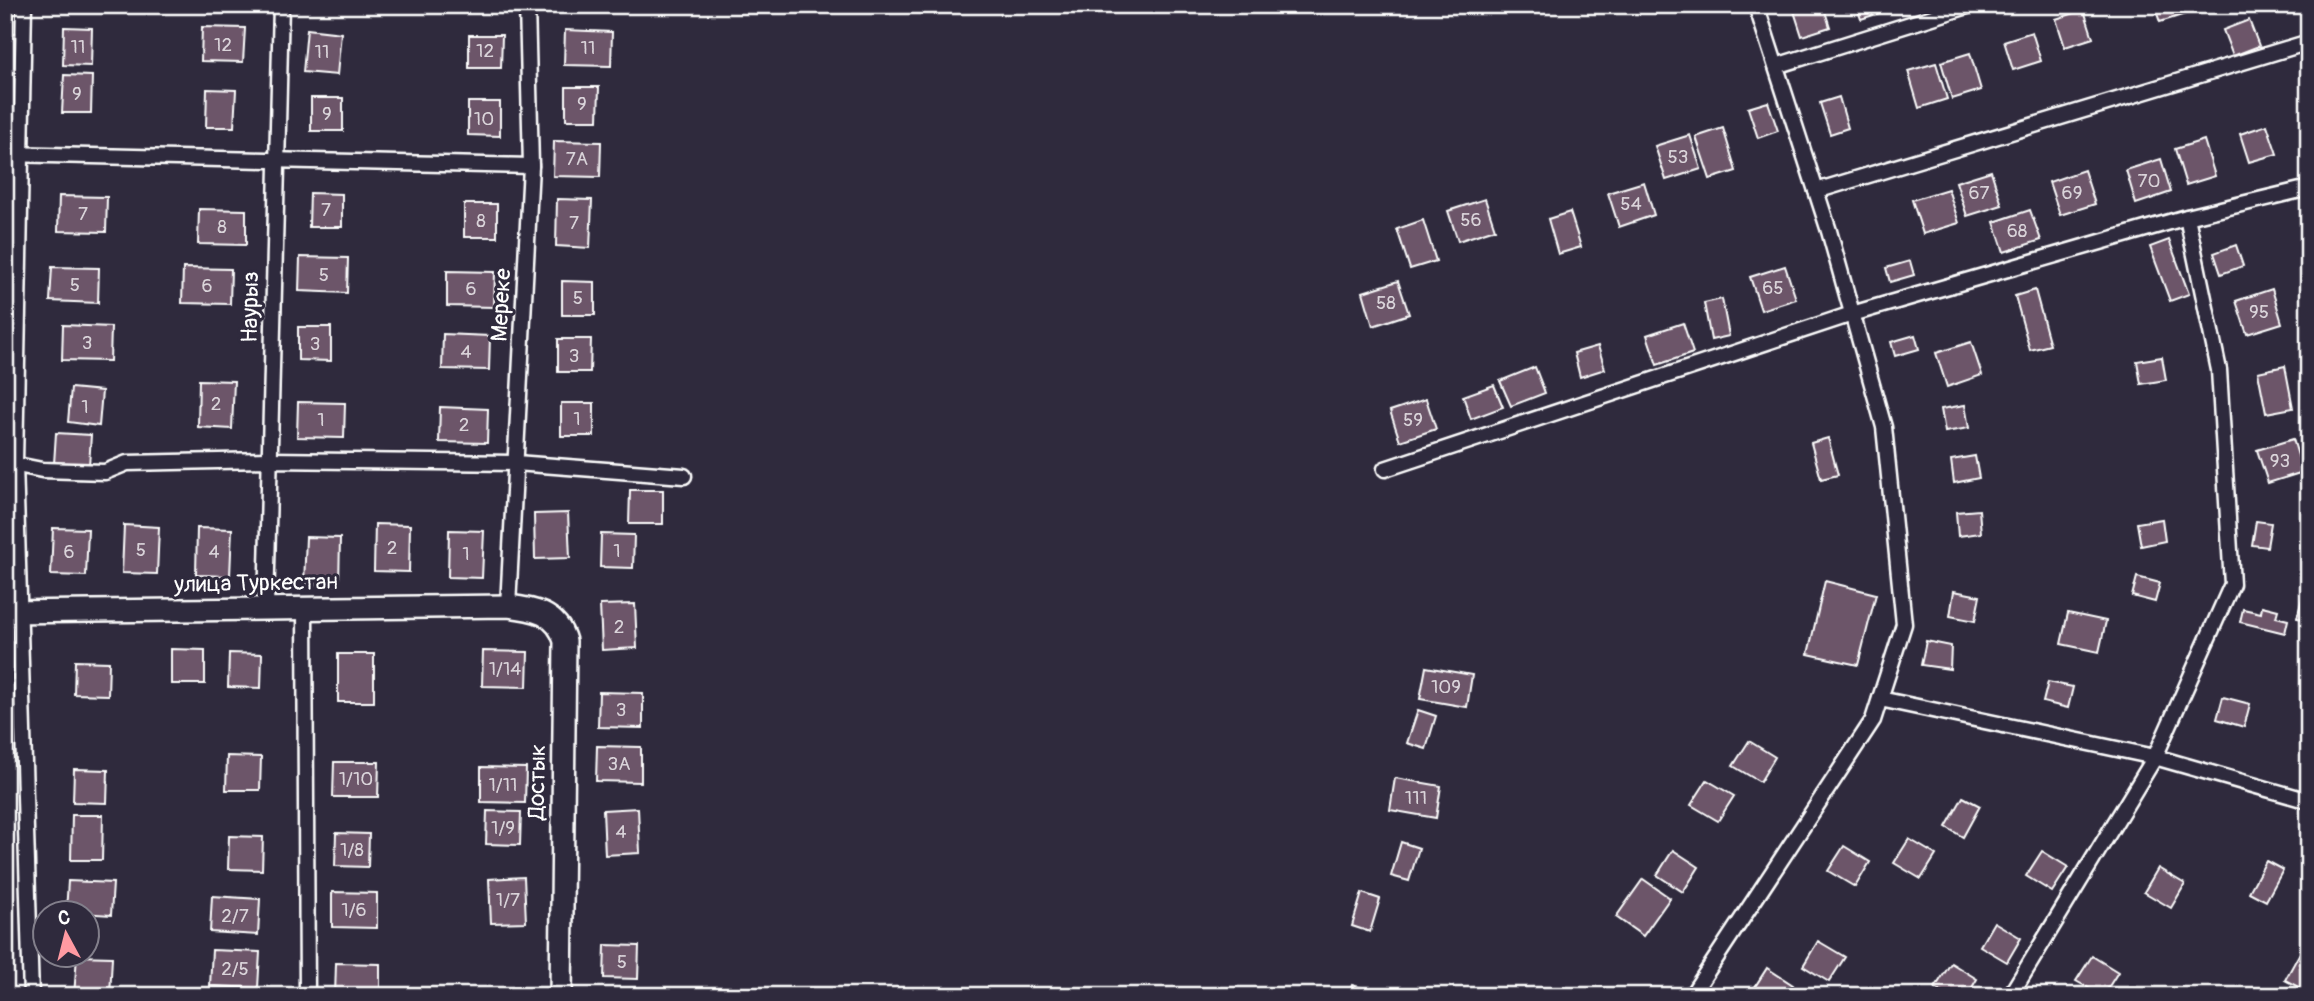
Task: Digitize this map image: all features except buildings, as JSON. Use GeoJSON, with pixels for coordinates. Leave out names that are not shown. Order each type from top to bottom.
{"type":"FeatureCollection","features":[{"type":"Feature","properties":{"kind":"street"},"geometry":{"type":"LineString","coordinates":[[24,5],[10,463],[11,612],[31,996]]}},
{"type":"Feature","properties":{"kind":"street","name":"Наурыз"},"geometry":{"type":"LineString","coordinates":[[266,609],[281,5]]}},
{"type":"Feature","properties":{"kind":"street","name":"Мереке"},"geometry":{"type":"LineString","coordinates":[[508,606],[531,166],[527,5]]}},
{"type":"Feature","properties":{"kind":"street"},"geometry":{"type":"LineString","coordinates":[[1690,996],[1873,720],[1904,624],[1884,427],[1816,191],[1756,5]]}},
{"type":"Feature","properties":{"kind":"street"},"geometry":{"type":"LineString","coordinates":[[1776,66],[1971,5]]}},
{"type":"Feature","properties":{"kind":"street"},"geometry":{"type":"LineString","coordinates":[[1816,191],[2309,42]]}},
{"type":"Feature","properties":{"kind":"street"},"geometry":{"type":"LineString","coordinates":[[5,154],[531,166]]}},
{"type":"Feature","properties":{"kind":"street"},"geometry":{"type":"LineString","coordinates":[[1385,469],[1852,314],[2187,217],[2309,188]]}},
{"type":"Feature","properties":{"kind":"street"},"geometry":{"type":"LineString","coordinates":[[2010,996],[2155,757],[2232,584],[2219,370],[2187,217]]}},
{"type":"Feature","properties":{"kind":"street"},"geometry":{"type":"LineString","coordinates":[[10,463],[43,470],[105,472],[127,463],[269,460],[516,463],[684,476]]}},
{"type":"Feature","properties":{"kind":"street","name":"улица Туркестан"},"geometry":{"type":"LineString","coordinates":[[11,612],[508,606]]}},
{"type":"Feature","properties":{"kind":"street","name":"Достык"},"geometry":{"type":"LineString","coordinates":[[508,606],[533,609],[546,614],[561,629],[565,642],[561,996]]}},
{"type":"Feature","properties":{"kind":"street"},"geometry":{"type":"LineString","coordinates":[[305,609],[307,996]]}},
{"type":"Feature","properties":{"kind":"street"},"geometry":{"type":"LineString","coordinates":[[1880,699],[2155,757],[2309,801]]}}]}
